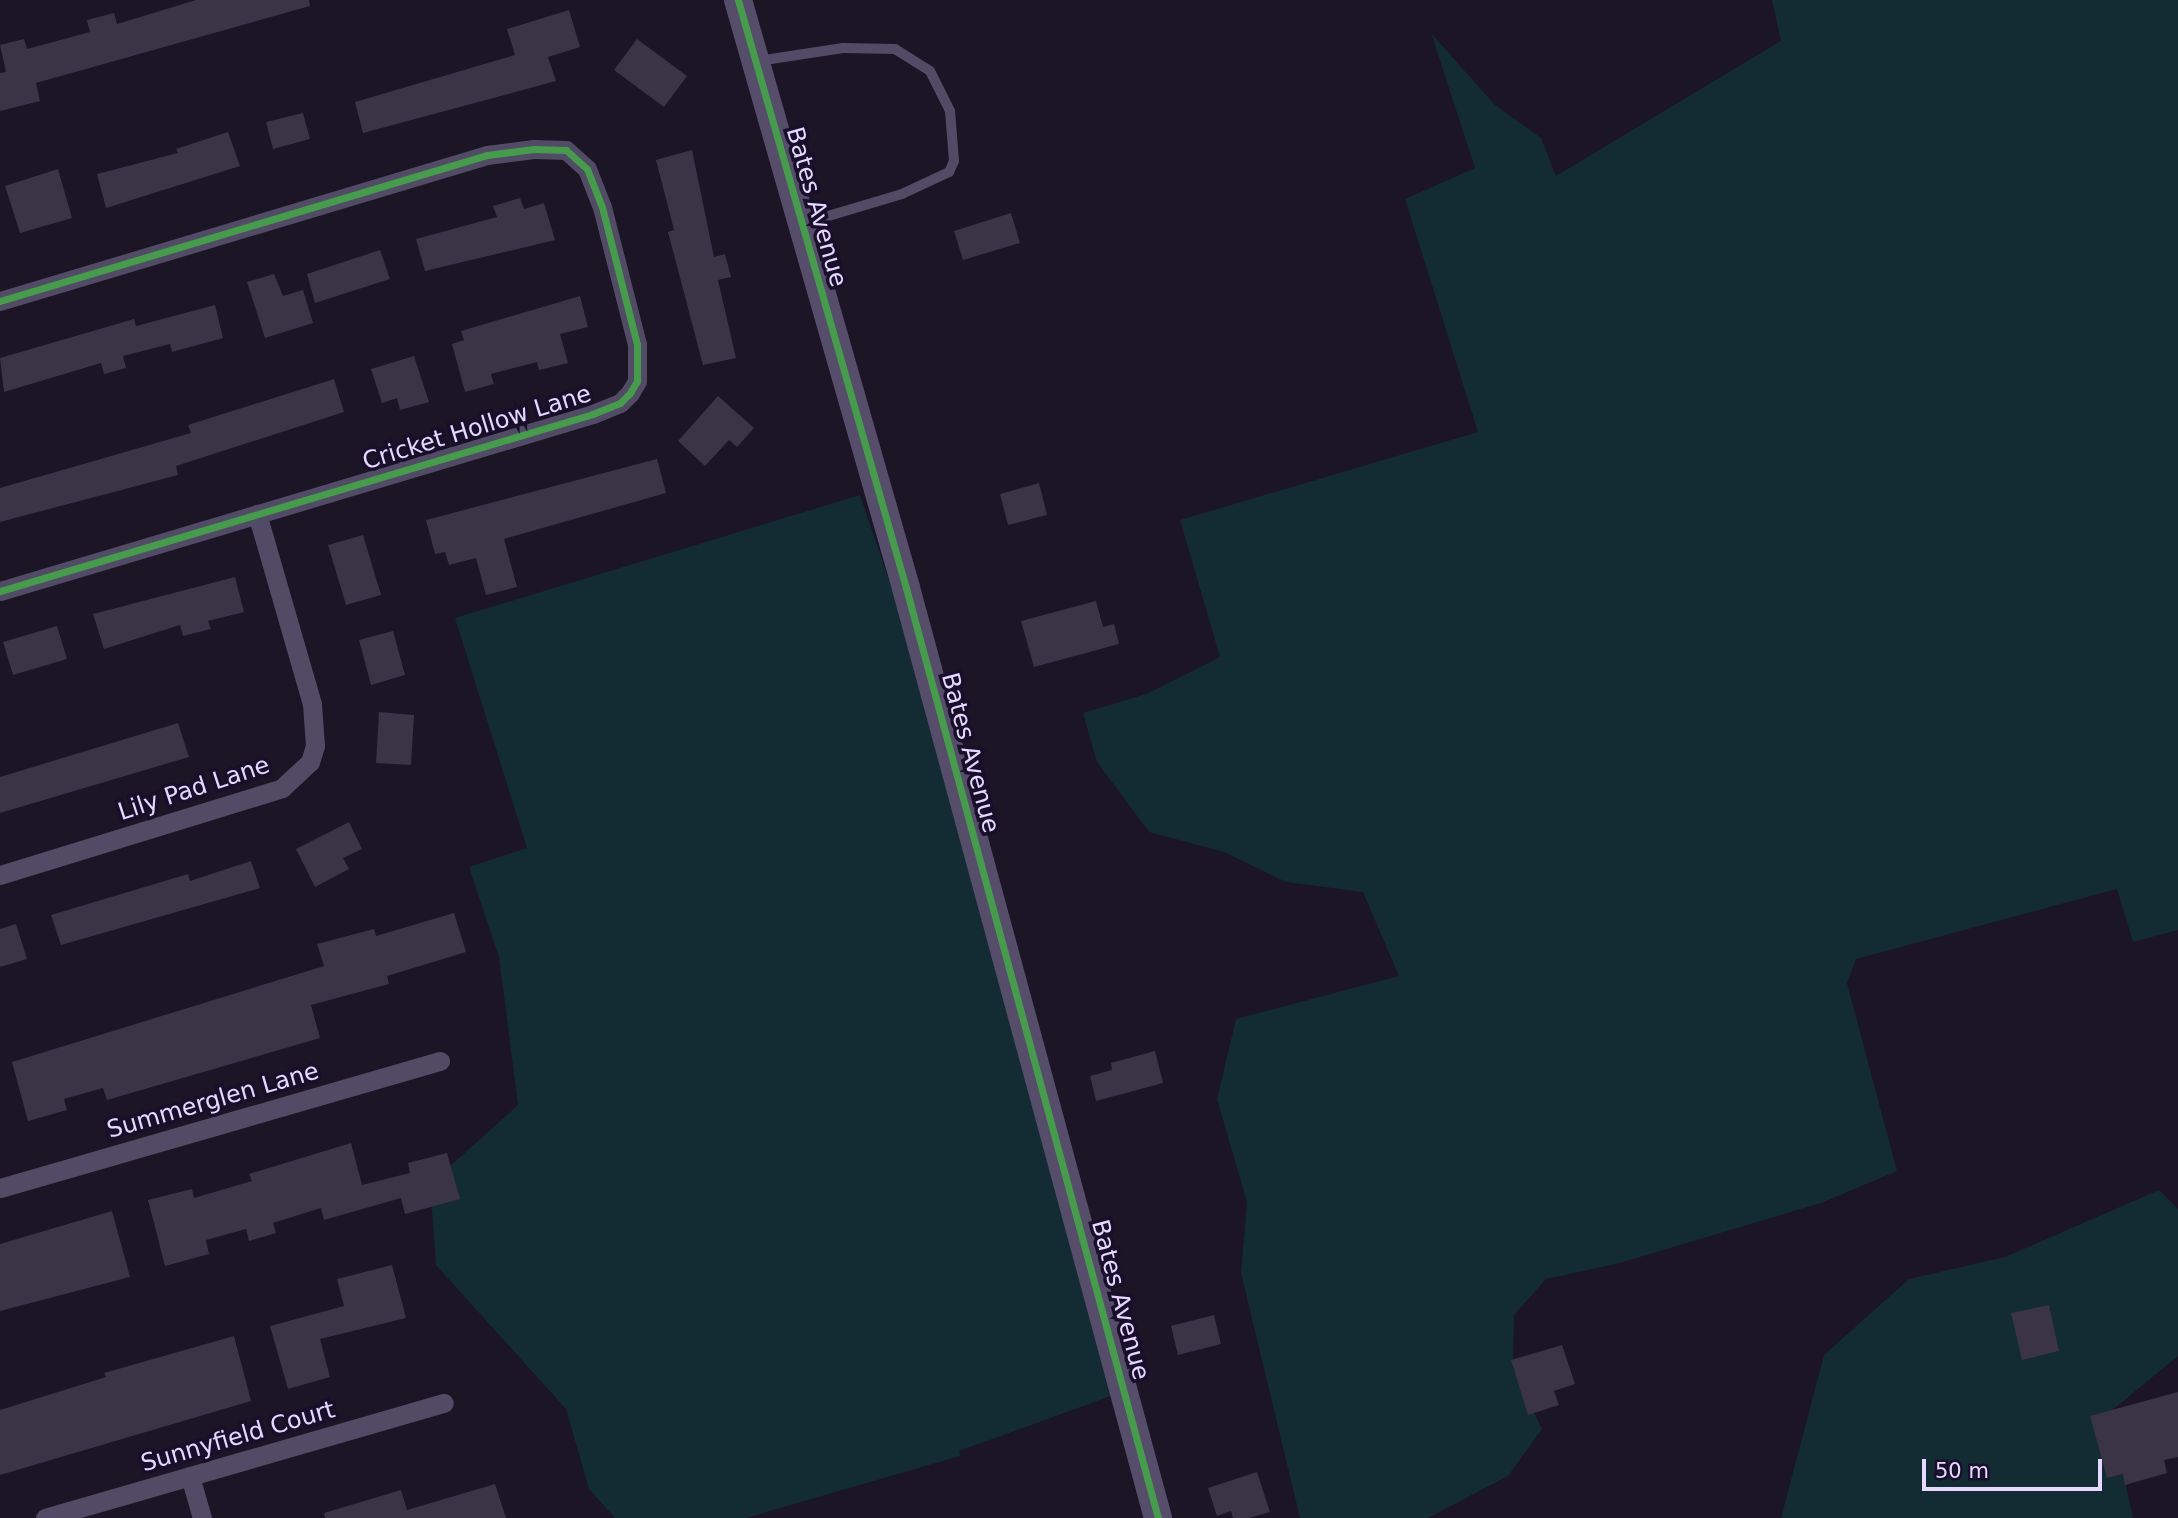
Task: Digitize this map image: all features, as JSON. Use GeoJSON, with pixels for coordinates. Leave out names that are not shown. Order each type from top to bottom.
{"type":"FeatureCollection","features":[{"type":"Feature","properties":{"kind":"street","name":"Bates Avenue"},"geometry":{"type":"LineString","coordinates":[[738,0],[906,588],[1158,1518]]}},
{"type":"Feature","properties":{"kind":"street","name":"Cricket Hollow Lane"},"geometry":{"type":"LineString","coordinates":[[0,301],[487,155],[534,149],[566,150],[587,169],[602,207],[630,311],[637,381],[630,393],[602,410],[520,439],[0,591]]}},
{"type":"Feature","properties":{"kind":"street","name":"Lily Pad Lane"},"geometry":{"type":"LineString","coordinates":[[0,874],[282,788],[310,762],[315,746],[312,704],[257,514]]}},
{"type":"Feature","properties":{"kind":"street","name":"Summerglen Lane"},"geometry":{"type":"LineString","coordinates":[[0,1188],[440,1061]]}},
{"type":"Feature","properties":{"kind":"street","name":"Sunnyfield Court"},"geometry":{"type":"LineString","coordinates":[[45,1518],[444,1403]]}},
{"type":"Feature","properties":{"kind":"street"},"geometry":{"type":"LineString","coordinates":[[190,1476],[202,1518]]}},
{"type":"Feature","properties":{"kind":"lane"},"geometry":{"type":"LineString","coordinates":[[755,61],[843,48],[895,49],[930,71],[950,111],[954,161],[949,172],[902,194],[801,224]]}},
{"type":"Feature","properties":{"kind":"shaded area"},"geometry":{"type":"Polygon","coordinates":[[[1772,0],[2178,0],[2178,930],[2133,942],[2117,889],[1856,959],[1847,983],[1897,1171],[1821,1203],[1616,1264],[1546,1279],[1514,1315],[1513,1368],[1542,1429],[1508,1476],[1428,1518],[1300,1518],[1241,1273],[1247,1202],[1217,1099],[1236,1019],[1399,976],[1363,892],[1286,882],[1224,852],[1149,832],[1097,762],[1083,713],[1146,694],[1220,657],[1180,520],[1478,432],[1405,199],[1475,168],[1431,33],[1494,104],[1541,138],[1556,176],[1781,41],[1772,0]]]}},
{"type":"Feature","properties":{"kind":"shaded area"},"geometry":{"type":"Polygon","coordinates":[[[860,495],[893,592],[1111,1396],[959,1451],[960,1456],[746,1518],[615,1518],[589,1489],[566,1409],[436,1265],[430,1184],[518,1105],[499,957],[469,867],[527,848],[455,618],[860,495]]]}},
{"type":"Feature","properties":{"kind":"shaded area"},"geometry":{"type":"Polygon","coordinates":[[[2159,1190],[2178,1209],[2178,1356],[2110,1412],[2133,1518],[1781,1518],[1824,1355],[1909,1279],[2005,1257],[2159,1190]]]}},
{"type":"Feature","properties":{"kind":"building"},"geometry":{"type":"Polygon","coordinates":[[[196,0],[309,0],[310,6],[36,83],[40,101],[0,111],[0,73],[6,72],[0,45],[24,39],[27,49],[90,32],[87,20],[114,13],[117,24],[196,0]]]}},
{"type":"Feature","properties":{"kind":"building"},"geometry":{"type":"Polygon","coordinates":[[[569,10],[580,47],[548,57],[556,81],[363,133],[355,102],[515,55],[507,29],[569,10]]]}},
{"type":"Feature","properties":{"kind":"building"},"geometry":{"type":"Polygon","coordinates":[[[637,39],[687,76],[664,107],[614,70],[637,39]]]}},
{"type":"Feature","properties":{"kind":"building"},"geometry":{"type":"Polygon","coordinates":[[[303,113],[310,139],[273,149],[266,122],[303,113]]]}},
{"type":"Feature","properties":{"kind":"building"},"geometry":{"type":"Polygon","coordinates":[[[228,132],[240,166],[106,208],[97,174],[178,153],[176,149],[228,132]]]}},
{"type":"Feature","properties":{"kind":"building"},"geometry":{"type":"Polygon","coordinates":[[[692,150],[714,257],[725,254],[731,277],[718,280],[736,358],[703,365],[668,232],[674,230],[656,160],[692,150]]]}},
{"type":"Feature","properties":{"kind":"building"},"geometry":{"type":"Polygon","coordinates":[[[58,169],[72,218],[20,233],[5,186],[58,169]]]}},
{"type":"Feature","properties":{"kind":"building"},"geometry":{"type":"Polygon","coordinates":[[[520,198],[524,209],[544,203],[555,240],[425,271],[416,239],[497,217],[493,206],[520,198]]]}},
{"type":"Feature","properties":{"kind":"building"},"geometry":{"type":"Polygon","coordinates":[[[1011,213],[1020,243],[963,260],[954,231],[1011,213]]]}},
{"type":"Feature","properties":{"kind":"building"},"geometry":{"type":"Polygon","coordinates":[[[380,250],[390,279],[315,303],[307,274],[380,250]]]}},
{"type":"Feature","properties":{"kind":"building"},"geometry":{"type":"Polygon","coordinates":[[[274,274],[283,296],[303,290],[313,323],[265,338],[247,282],[274,274]]]}},
{"type":"Feature","properties":{"kind":"building"},"geometry":{"type":"Polygon","coordinates":[[[580,296],[588,327],[560,334],[568,363],[539,370],[537,362],[491,374],[494,384],[465,392],[452,344],[464,340],[461,331],[580,296]]]}},
{"type":"Feature","properties":{"kind":"building"},"geometry":{"type":"Polygon","coordinates":[[[215,305],[223,338],[172,352],[170,344],[123,356],[126,368],[104,374],[101,363],[4,392],[0,358],[134,319],[136,326],[215,305]]]}},
{"type":"Feature","properties":{"kind":"building"},"geometry":{"type":"Polygon","coordinates":[[[414,356],[429,402],[400,410],[397,398],[382,403],[371,369],[414,356]]]}},
{"type":"Feature","properties":{"kind":"building"},"geometry":{"type":"Polygon","coordinates":[[[334,379],[344,412],[176,466],[178,475],[0,522],[0,488],[191,433],[188,425],[334,379]]]}},
{"type":"Feature","properties":{"kind":"building"},"geometry":{"type":"Polygon","coordinates":[[[718,396],[754,428],[737,447],[729,440],[705,466],[678,441],[718,396]]]}},
{"type":"Feature","properties":{"kind":"building"},"geometry":{"type":"Polygon","coordinates":[[[657,459],[666,493],[504,539],[517,587],[486,595],[476,558],[449,565],[445,552],[435,554],[426,520],[657,459]]]}},
{"type":"Feature","properties":{"kind":"building"},"geometry":{"type":"Polygon","coordinates":[[[1039,483],[1047,515],[1008,525],[1000,494],[1039,483]]]}},
{"type":"Feature","properties":{"kind":"building"},"geometry":{"type":"Polygon","coordinates":[[[363,535],[381,595],[346,605],[328,545],[363,535]]]}},
{"type":"Feature","properties":{"kind":"building"},"geometry":{"type":"Polygon","coordinates":[[[235,577],[244,612],[208,621],[211,629],[183,636],[180,625],[104,649],[93,614],[235,577]]]}},
{"type":"Feature","properties":{"kind":"building"},"geometry":{"type":"Polygon","coordinates":[[[1096,601],[1103,627],[1114,624],[1119,644],[1034,667],[1021,621],[1096,601]]]}},
{"type":"Feature","properties":{"kind":"building"},"geometry":{"type":"Polygon","coordinates":[[[57,626],[67,659],[13,675],[3,642],[57,626]]]}},
{"type":"Feature","properties":{"kind":"building"},"geometry":{"type":"Polygon","coordinates":[[[393,631],[405,675],[371,685],[359,640],[393,631]]]}},
{"type":"Feature","properties":{"kind":"building"},"geometry":{"type":"Polygon","coordinates":[[[379,712],[414,715],[411,765],[376,763],[379,712]]]}},
{"type":"Feature","properties":{"kind":"building"},"geometry":{"type":"Polygon","coordinates":[[[178,723],[189,757],[0,813],[0,777],[178,723]]]}},
{"type":"Feature","properties":{"kind":"building"},"geometry":{"type":"Polygon","coordinates":[[[349,822],[362,849],[343,858],[349,869],[315,887],[296,849],[349,822]]]}},
{"type":"Feature","properties":{"kind":"building"},"geometry":{"type":"Polygon","coordinates":[[[251,861],[260,888],[61,945],[51,915],[188,874],[190,881],[251,861]]]}},
{"type":"Feature","properties":{"kind":"building"},"geometry":{"type":"Polygon","coordinates":[[[454,913],[466,952],[387,976],[389,984],[311,1005],[320,1038],[107,1100],[103,1088],[64,1099],[67,1110],[28,1121],[12,1062],[324,966],[317,944],[374,929],[376,936],[454,913]]]}},
{"type":"Feature","properties":{"kind":"building"},"geometry":{"type":"Polygon","coordinates":[[[16,924],[27,959],[0,967],[0,929],[16,924]]]}},
{"type":"Feature","properties":{"kind":"building"},"geometry":{"type":"Polygon","coordinates":[[[1155,1051],[1163,1083],[1096,1101],[1090,1076],[1112,1070],[1111,1063],[1155,1051]]]}},
{"type":"Feature","properties":{"kind":"building"},"geometry":{"type":"Polygon","coordinates":[[[351,1143],[362,1185],[410,1173],[408,1163],[447,1153],[460,1199],[405,1214],[401,1198],[324,1220],[321,1208],[273,1223],[276,1233],[249,1241],[246,1229],[206,1240],[209,1254],[165,1266],[148,1200],[192,1189],[194,1198],[252,1181],[249,1174],[351,1143]]]}},
{"type":"Feature","properties":{"kind":"building"},"geometry":{"type":"Polygon","coordinates":[[[112,1211],[130,1277],[0,1311],[0,1244],[112,1211]]]}},
{"type":"Feature","properties":{"kind":"building"},"geometry":{"type":"Polygon","coordinates":[[[392,1265],[406,1318],[320,1339],[330,1377],[288,1389],[270,1326],[344,1306],[337,1279],[392,1265]]]}},
{"type":"Feature","properties":{"kind":"building"},"geometry":{"type":"Polygon","coordinates":[[[2049,1305],[2059,1351],[2022,1360],[2011,1313],[2049,1305]]]}},
{"type":"Feature","properties":{"kind":"building"},"geometry":{"type":"Polygon","coordinates":[[[1214,1315],[1221,1344],[1178,1355],[1171,1326],[1214,1315]]]}},
{"type":"Feature","properties":{"kind":"building"},"geometry":{"type":"Polygon","coordinates":[[[234,1336],[251,1401],[0,1475],[0,1410],[106,1377],[104,1373],[234,1336]]]}},
{"type":"Feature","properties":{"kind":"building"},"geometry":{"type":"Polygon","coordinates":[[[1562,1345],[1575,1384],[1554,1391],[1559,1405],[1528,1415],[1511,1360],[1562,1345]]]}},
{"type":"Feature","properties":{"kind":"building"},"geometry":{"type":"Polygon","coordinates":[[[2178,1392],[2178,1457],[2164,1460],[2167,1473],[2125,1485],[2123,1474],[2107,1478],[2090,1416],[2178,1392]]]}},
{"type":"Feature","properties":{"kind":"building"},"geometry":{"type":"Polygon","coordinates":[[[1257,1472],[1270,1512],[1249,1518],[1233,1518],[1231,1511],[1217,1516],[1208,1488],[1257,1472]]]}},
{"type":"Feature","properties":{"kind":"building"},"geometry":{"type":"Polygon","coordinates":[[[495,1484],[506,1518],[325,1518],[324,1513],[401,1490],[407,1510],[495,1484]]]}},
{"type":"Feature","properties":{"kind":"cycle path"},"geometry":{"type":"LineString","coordinates":[[738,0],[906,588],[1158,1518]]}},
{"type":"Feature","properties":{"kind":"cycle path"},"geometry":{"type":"LineString","coordinates":[[0,301],[487,155],[534,149],[566,150],[587,169],[602,207],[637,344],[637,381],[630,393],[620,403],[593,414],[0,591]]}}]}
